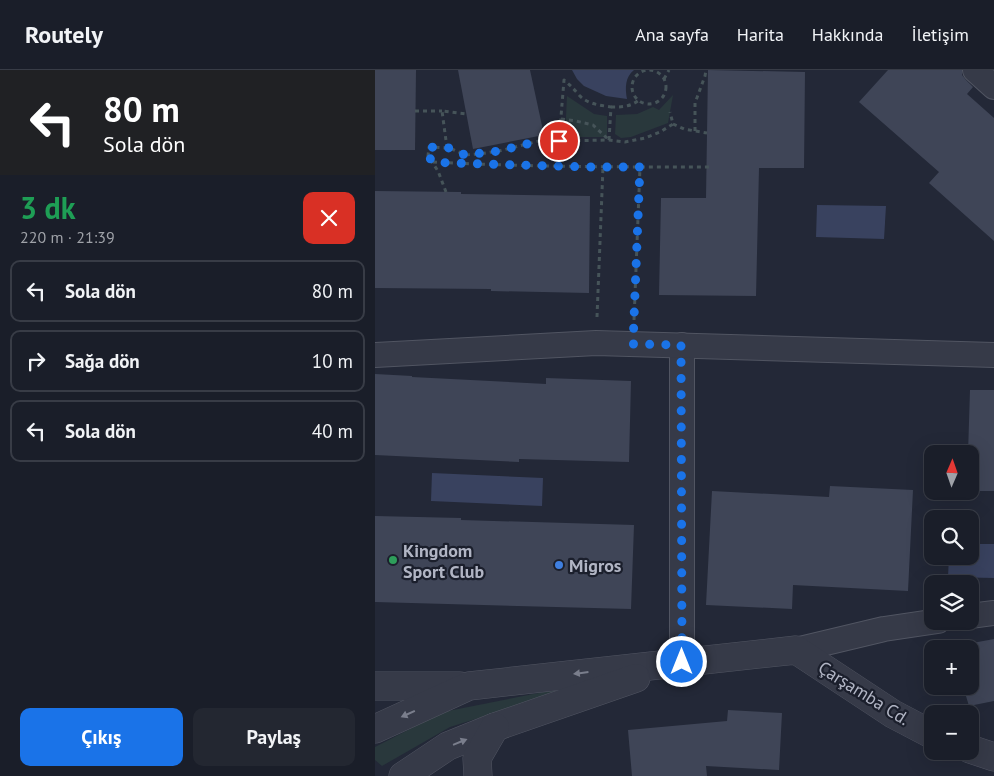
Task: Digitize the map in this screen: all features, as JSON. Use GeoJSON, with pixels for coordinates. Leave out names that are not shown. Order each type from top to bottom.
{"type":"FeatureCollection","features":[{"type":"Feature","properties":{"kind":"street"},"geometry":{"type":"LineString","coordinates":[[975,70],[994,87]]}},
{"type":"Feature","properties":{"kind":"street"},"geometry":{"type":"LineString","coordinates":[[375,355],[596,343],[994,355]]}},
{"type":"Feature","properties":{"kind":"street"},"geometry":{"type":"LineString","coordinates":[[681,345],[682,662]]}},
{"type":"Feature","properties":{"kind":"street"},"geometry":{"type":"LineString","coordinates":[[979,615],[994,613]]}},
{"type":"Feature","properties":{"kind":"street"},"geometry":{"type":"LineString","coordinates":[[375,686],[469,686],[796,650],[884,629],[924,623]]}},
{"type":"Feature","properties":{"kind":"street","name":"Çarşamba Cd."},"geometry":{"type":"LineString","coordinates":[[796,650],[893,714],[924,730]]}},
{"type":"Feature","properties":{"kind":"street"},"geometry":{"type":"LineString","coordinates":[[403,776],[448,746],[682,662]]}},
{"type":"Feature","properties":{"kind":"street"},"geometry":{"type":"LineString","coordinates":[[375,729],[469,686]]}},
{"type":"Feature","properties":{"kind":"street"},"geometry":{"type":"LineString","coordinates":[[478,776],[477,758],[495,728]]}},
{"type":"Feature","properties":{"kind":"street"},"geometry":{"type":"LineString","coordinates":[[979,752],[994,757]]}},
{"type":"Feature","properties":{"kind":"path"},"geometry":{"type":"LineString","coordinates":[[651,70],[661,75],[664,79],[666,84],[664,95],[661,99],[651,104],[646,104],[639,100],[633,93],[633,82],[640,73],[651,70]]}},
{"type":"Feature","properties":{"kind":"path"},"geometry":{"type":"LineString","coordinates":[[664,79],[669,70]]}},
{"type":"Feature","properties":{"kind":"path"},"geometry":{"type":"LineString","coordinates":[[695,131],[695,103],[706,70]]}},
{"type":"Feature","properties":{"kind":"path"},"geometry":{"type":"LineString","coordinates":[[559,141],[564,80],[573,86],[581,96],[592,103],[625,107],[633,105],[639,100]]}},
{"type":"Feature","properties":{"kind":"path"},"geometry":{"type":"LineString","coordinates":[[609,140],[611,106]]}},
{"type":"Feature","properties":{"kind":"path"},"geometry":{"type":"LineString","coordinates":[[415,111],[442,111],[466,114]]}},
{"type":"Feature","properties":{"kind":"path"},"geometry":{"type":"LineString","coordinates":[[442,111],[447,148]]}},
{"type":"Feature","properties":{"kind":"path"},"geometry":{"type":"LineString","coordinates":[[671,112],[673,124]]}},
{"type":"Feature","properties":{"kind":"path"},"geometry":{"type":"LineString","coordinates":[[561,119],[593,125],[609,140]]}},
{"type":"Feature","properties":{"kind":"path"},"geometry":{"type":"LineString","coordinates":[[673,124],[684,129],[707,133]]}},
{"type":"Feature","properties":{"kind":"path"},"geometry":{"type":"LineString","coordinates":[[446,192],[438,170],[428,156],[429,147],[450,148],[465,155],[499,151],[539,141],[609,140],[625,142],[645,138],[673,124]]}},
{"type":"Feature","properties":{"kind":"path"},"geometry":{"type":"LineString","coordinates":[[433,162],[487,165],[711,167]]}},
{"type":"Feature","properties":{"kind":"path"},"geometry":{"type":"LineString","coordinates":[[596,343],[603,167]]}},
{"type":"Feature","properties":{"kind":"path"},"geometry":{"type":"LineString","coordinates":[[633,344],[640,167]]}},
{"type":"Feature","properties":{"kind":"shaded area"},"geometry":{"type":"Polygon","coordinates":[[[673,95],[668,123],[631,137],[621,138],[615,134],[616,115],[637,114],[653,107],[659,110],[673,95]]]}},
{"type":"Feature","properties":{"kind":"shaded area"},"geometry":{"type":"Polygon","coordinates":[[[567,96],[594,114],[607,116],[607,137],[565,137],[567,96]]]}},
{"type":"Feature","properties":{"kind":"shaded area"},"geometry":{"type":"Polygon","coordinates":[[[594,682],[450,727],[382,766],[375,760],[375,747],[443,712],[594,682]]]}},
{"type":"Feature","properties":{"kind":"water"},"geometry":{"type":"Polygon","coordinates":[[[572,70],[634,70],[626,83],[627,99],[606,96],[584,86],[572,70]]]}},
{"type":"Feature","properties":{"kind":"water"},"geometry":{"type":"Polygon","coordinates":[[[817,205],[886,206],[884,239],[816,237],[817,205]]]}},
{"type":"Feature","properties":{"kind":"water"},"geometry":{"type":"Polygon","coordinates":[[[432,473],[543,478],[542,506],[431,501],[432,473]]]}},
{"type":"Feature","properties":{"kind":"water"},"geometry":{"type":"Polygon","coordinates":[[[979,544],[994,544],[994,578],[979,578],[979,575],[948,575],[949,565],[979,565],[979,544]]]}},
{"type":"Feature","properties":{"kind":"building"},"geometry":{"type":"Polygon","coordinates":[[[375,70],[416,70],[415,150],[375,150],[375,70]]]}},
{"type":"Feature","properties":{"kind":"building"},"geometry":{"type":"Polygon","coordinates":[[[458,70],[530,70],[544,135],[473,149],[458,70]]]}},
{"type":"Feature","properties":{"kind":"building"},"geometry":{"type":"Polygon","coordinates":[[[708,70],[805,72],[804,168],[759,168],[756,296],[659,295],[661,198],[706,198],[708,70]]]}},
{"type":"Feature","properties":{"kind":"building"},"geometry":{"type":"Polygon","coordinates":[[[888,70],[962,70],[962,75],[973,87],[967,94],[994,118],[994,241],[929,183],[939,172],[859,102],[888,70]]]}},
{"type":"Feature","properties":{"kind":"building"},"geometry":{"type":"Polygon","coordinates":[[[375,191],[590,196],[589,293],[491,291],[491,289],[375,288],[375,191]]]}},
{"type":"Feature","properties":{"kind":"building"},"geometry":{"type":"Polygon","coordinates":[[[375,374],[546,384],[546,378],[631,381],[629,462],[519,459],[519,462],[375,455],[375,374]]]}},
{"type":"Feature","properties":{"kind":"building"},"geometry":{"type":"Polygon","coordinates":[[[970,390],[994,390],[994,491],[979,491],[979,445],[968,445],[970,390]]]}},
{"type":"Feature","properties":{"kind":"building"},"geometry":{"type":"Polygon","coordinates":[[[830,486],[913,490],[908,591],[793,585],[792,609],[706,605],[712,491],[829,497],[830,486]]]}},
{"type":"Feature","properties":{"kind":"building"},"geometry":{"type":"Polygon","coordinates":[[[375,516],[634,525],[631,609],[375,602],[375,516]]]}},
{"type":"Feature","properties":{"kind":"building"},"geometry":{"type":"Polygon","coordinates":[[[994,639],[994,701],[969,705],[966,695],[979,695],[979,642],[994,639]]]}},
{"type":"Feature","properties":{"kind":"building"},"geometry":{"type":"Polygon","coordinates":[[[728,710],[782,713],[779,770],[706,766],[707,776],[632,776],[628,730],[727,721],[728,710]]]}},
{"type":"Feature","properties":{"kind":"place","name":"Kingdom Sport Club"},"geometry":{"type":"Point","coordinates":[393,560]}},
{"type":"Feature","properties":{"kind":"place","name":"Migros"},"geometry":{"type":"Point","coordinates":[559,565]}},
{"type":"Feature","properties":{"kind":"route"},"geometry":{"type":"LineString","coordinates":[[559,141],[539,141],[499,151],[465,155],[450,148],[429,147],[428,156],[433,162],[487,165],[640,167],[633,344],[681,345],[682,662]]}}]}
